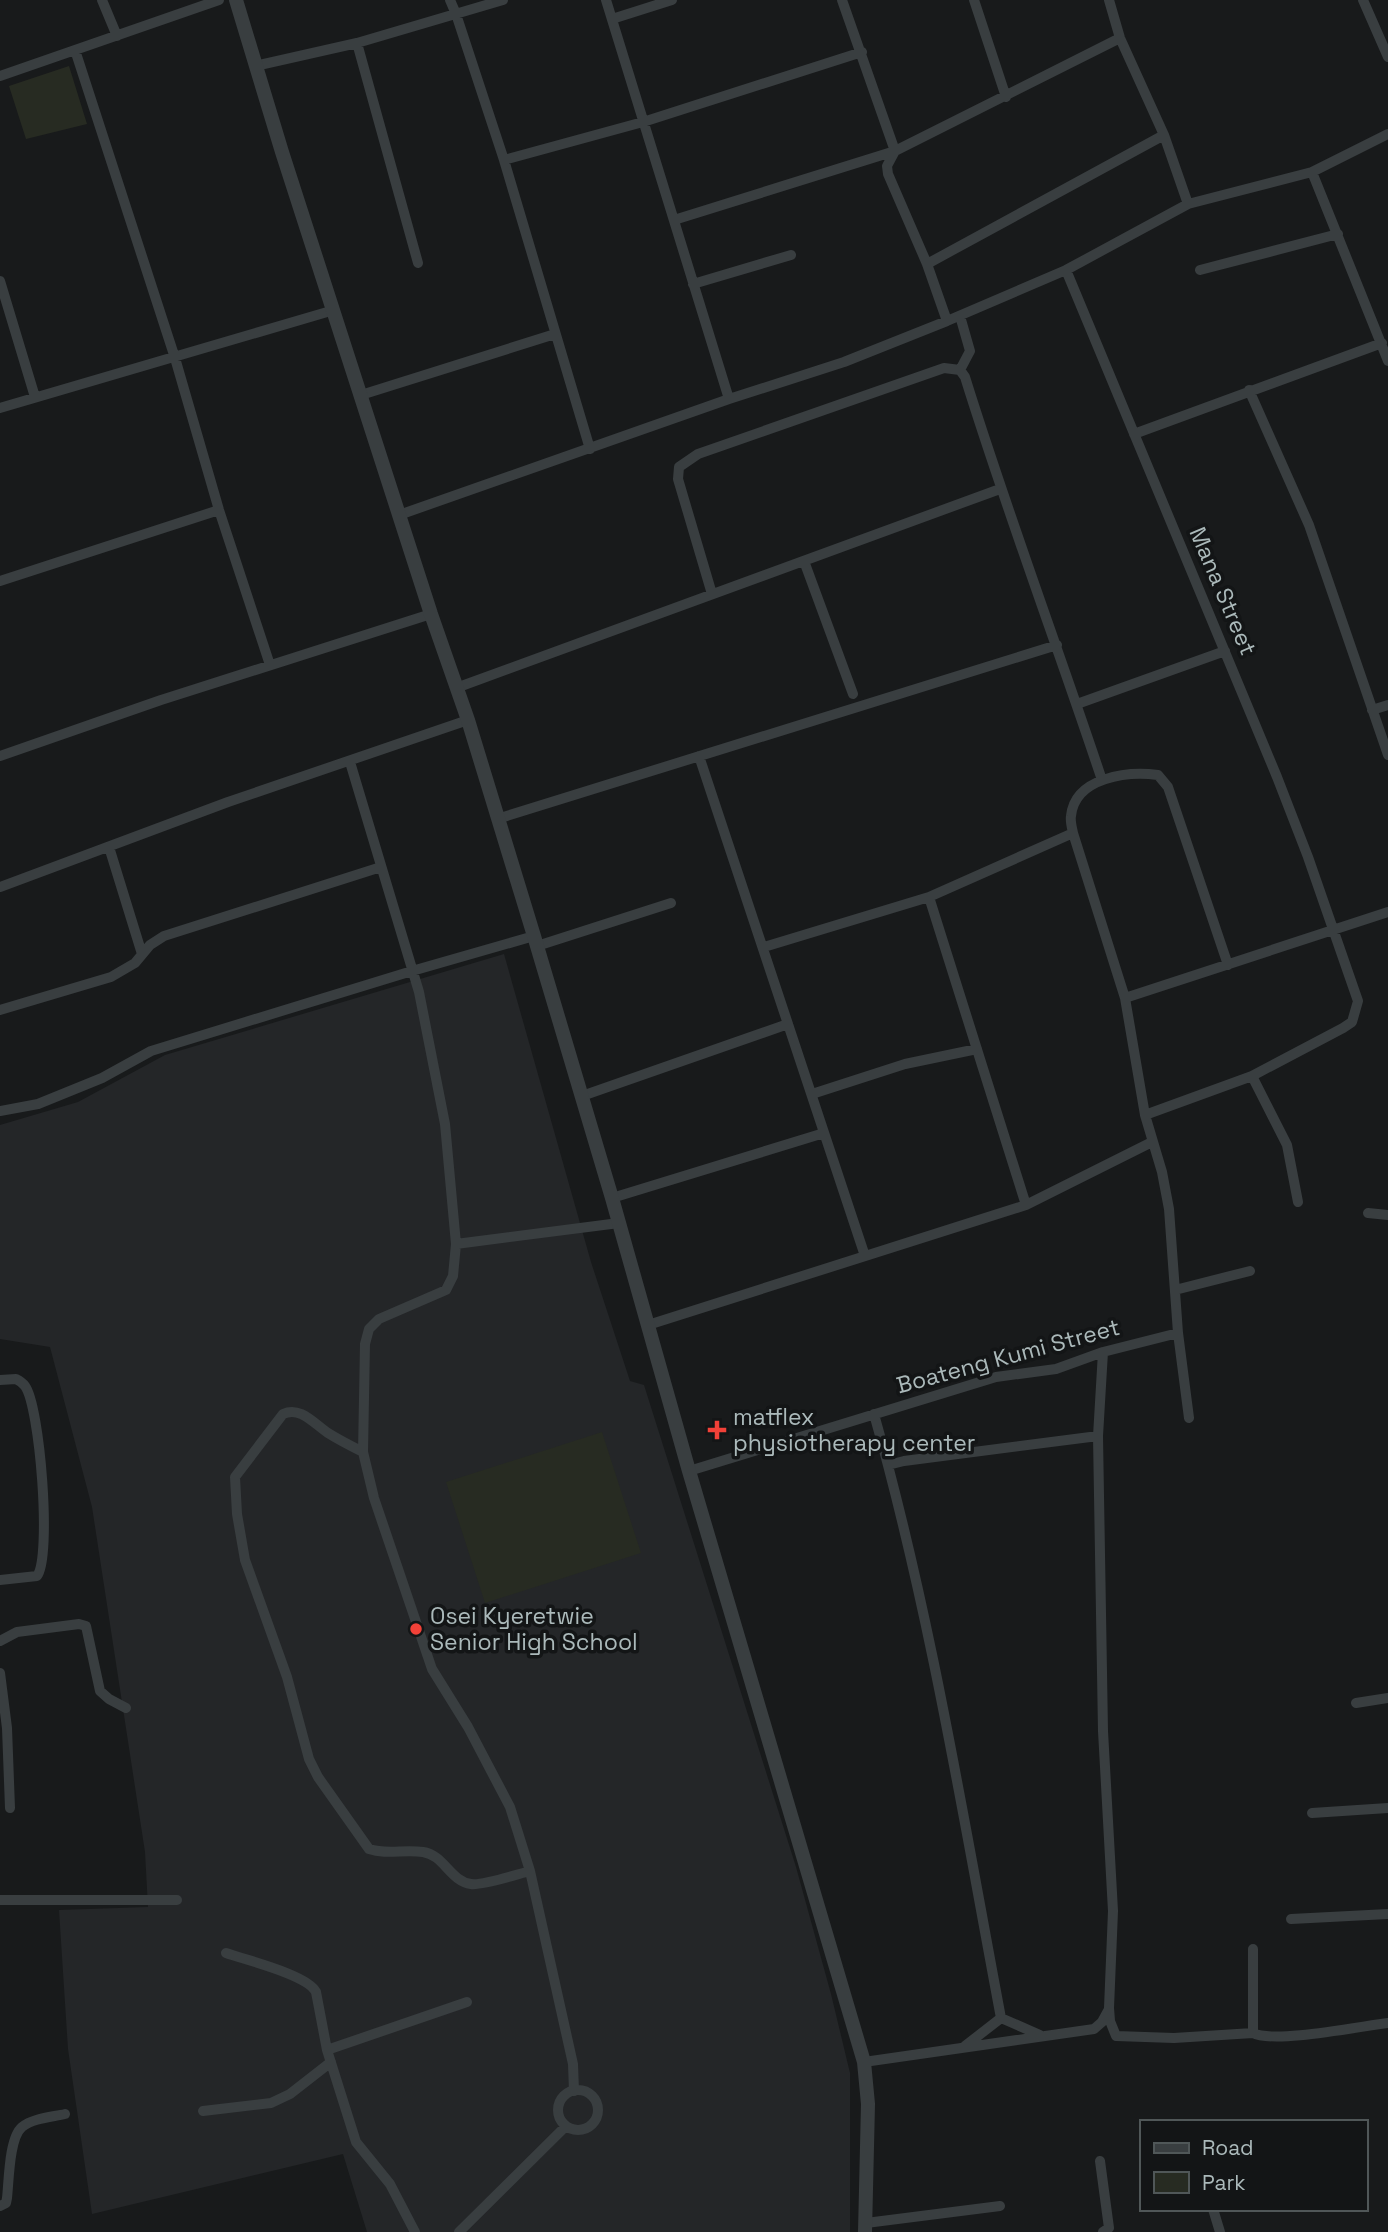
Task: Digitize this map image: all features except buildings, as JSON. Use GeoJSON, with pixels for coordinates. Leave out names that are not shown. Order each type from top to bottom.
{"type":"FeatureCollection","features":[{"type":"Feature","properties":{"kind":"street"},"geometry":{"type":"LineString","coordinates":[[102,0],[117,36]]}},
{"type":"Feature","properties":{"kind":"street"},"geometry":{"type":"LineString","coordinates":[[0,76],[219,0]]}},
{"type":"Feature","properties":{"kind":"street"},"geometry":{"type":"LineString","coordinates":[[236,0],[399,515],[468,720],[536,941],[689,1472],[864,2062],[868,2104],[865,2227],[1000,2206]]}},
{"type":"Feature","properties":{"kind":"street"},"geometry":{"type":"LineString","coordinates":[[450,0],[504,160],[590,449]]}},
{"type":"Feature","properties":{"kind":"street"},"geometry":{"type":"LineString","coordinates":[[255,66],[357,43],[503,0]]}},
{"type":"Feature","properties":{"kind":"street"},"geometry":{"type":"LineString","coordinates":[[606,0],[729,399]]}},
{"type":"Feature","properties":{"kind":"street"},"geometry":{"type":"LineString","coordinates":[[612,19],[671,0]]}},
{"type":"Feature","properties":{"kind":"street"},"geometry":{"type":"LineString","coordinates":[[842,0],[895,151],[887,166],[888,174],[928,264],[947,321]]}},
{"type":"Feature","properties":{"kind":"street"},"geometry":{"type":"LineString","coordinates":[[974,0],[1006,97]]}},
{"type":"Feature","properties":{"kind":"street"},"geometry":{"type":"LineString","coordinates":[[1109,0],[1120,38],[1164,135],[1188,204]]}},
{"type":"Feature","properties":{"kind":"street"},"geometry":{"type":"LineString","coordinates":[[1363,0],[1388,57]]}},
{"type":"Feature","properties":{"kind":"street"},"geometry":{"type":"LineString","coordinates":[[674,220],[895,151],[1120,38]]}},
{"type":"Feature","properties":{"kind":"street"},"geometry":{"type":"LineString","coordinates":[[357,43],[418,263]]}},
{"type":"Feature","properties":{"kind":"street"},"geometry":{"type":"LineString","coordinates":[[75,50],[175,358],[219,510],[270,665]]}},
{"type":"Feature","properties":{"kind":"street"},"geometry":{"type":"LineString","coordinates":[[504,160],[643,122],[862,52]]}},
{"type":"Feature","properties":{"kind":"street"},"geometry":{"type":"LineString","coordinates":[[399,515],[729,399],[844,362],[1066,270],[1188,204],[1312,172],[1388,134]]}},
{"type":"Feature","properties":{"kind":"street"},"geometry":{"type":"LineString","coordinates":[[928,264],[1164,135]]}},
{"type":"Feature","properties":{"kind":"street"},"geometry":{"type":"LineString","coordinates":[[1312,172],[1388,361]]}},
{"type":"Feature","properties":{"kind":"street"},"geometry":{"type":"LineString","coordinates":[[1200,270],[1338,234]]}},
{"type":"Feature","properties":{"kind":"street"},"geometry":{"type":"LineString","coordinates":[[693,284],[790,255]]}},
{"type":"Feature","properties":{"kind":"street","name":"Mana Street"},"geometry":{"type":"LineString","coordinates":[[1066,270],[1282,788],[1358,1002],[1352,1021],[1252,1076],[1145,1115]]}},
{"type":"Feature","properties":{"kind":"street"},"geometry":{"type":"LineString","coordinates":[[0,281],[35,397]]}},
{"type":"Feature","properties":{"kind":"street"},"geometry":{"type":"LineString","coordinates":[[0,408],[334,310]]}},
{"type":"Feature","properties":{"kind":"street"},"geometry":{"type":"LineString","coordinates":[[960,316],[970,351],[960,370]]}},
{"type":"Feature","properties":{"kind":"street"},"geometry":{"type":"LineString","coordinates":[[361,395],[555,334]]}},
{"type":"Feature","properties":{"kind":"street"},"geometry":{"type":"LineString","coordinates":[[1134,434],[1382,343]]}},
{"type":"Feature","properties":{"kind":"street"},"geometry":{"type":"LineString","coordinates":[[712,594],[678,479],[679,467],[686,460],[944,368],[960,370],[965,377],[1000,489],[1058,645],[1102,780]]}},
{"type":"Feature","properties":{"kind":"street"},"geometry":{"type":"LineString","coordinates":[[1249,390],[1308,525],[1388,755]]}},
{"type":"Feature","properties":{"kind":"street"},"geometry":{"type":"LineString","coordinates":[[456,688],[1000,489]]}},
{"type":"Feature","properties":{"kind":"street"},"geometry":{"type":"LineString","coordinates":[[0,581],[219,510]]}},
{"type":"Feature","properties":{"kind":"street"},"geometry":{"type":"LineString","coordinates":[[804,561],[853,694]]}},
{"type":"Feature","properties":{"kind":"street"},"geometry":{"type":"LineString","coordinates":[[0,756],[161,700],[431,614]]}},
{"type":"Feature","properties":{"kind":"street"},"geometry":{"type":"LineString","coordinates":[[497,819],[1058,645]]}},
{"type":"Feature","properties":{"kind":"street"},"geometry":{"type":"LineString","coordinates":[[1077,704],[1225,651]]}},
{"type":"Feature","properties":{"kind":"street"},"geometry":{"type":"LineString","coordinates":[[1372,709],[1388,705]]}},
{"type":"Feature","properties":{"kind":"street"},"geometry":{"type":"LineString","coordinates":[[0,887],[228,802],[468,720]]}},
{"type":"Feature","properties":{"kind":"street"},"geometry":{"type":"LineString","coordinates":[[699,757],[865,1256]]}},
{"type":"Feature","properties":{"kind":"street"},"geometry":{"type":"LineString","coordinates":[[350,762],[419,992],[441,1097],[456,1244],[453,1276],[446,1290],[379,1319],[369,1329],[365,1344],[363,1452],[374,1498],[432,1669],[489,1764],[510,1807],[530,1871],[573,2064],[573,2091]]}},
{"type":"Feature","properties":{"kind":"street"},"geometry":{"type":"LineString","coordinates":[[1189,1418],[1178,1333],[1169,1209],[1162,1172],[1145,1115],[1125,998],[1073,833],[1071,815],[1079,794],[1102,780],[1138,772],[1158,775],[1168,787],[1228,965]]}},
{"type":"Feature","properties":{"kind":"street"},"geometry":{"type":"LineString","coordinates":[[764,947],[929,897],[1073,833]]}},
{"type":"Feature","properties":{"kind":"street"},"geometry":{"type":"LineString","coordinates":[[109,847],[142,954]]}},
{"type":"Feature","properties":{"kind":"street"},"geometry":{"type":"LineString","coordinates":[[0,1010],[111,977],[135,963],[164,936],[381,867]]}},
{"type":"Feature","properties":{"kind":"street"},"geometry":{"type":"LineString","coordinates":[[929,897],[1026,1205]]}},
{"type":"Feature","properties":{"kind":"street"},"geometry":{"type":"LineString","coordinates":[[0,1111],[38,1104],[102,1078],[151,1051],[412,971],[536,941],[671,903]]}},
{"type":"Feature","properties":{"kind":"street"},"geometry":{"type":"LineString","coordinates":[[1125,998],[1388,912]]}},
{"type":"Feature","properties":{"kind":"street"},"geometry":{"type":"LineString","coordinates":[[582,1096],[788,1024]]}},
{"type":"Feature","properties":{"kind":"street"},"geometry":{"type":"LineString","coordinates":[[812,1094],[905,1064],[977,1049]]}},
{"type":"Feature","properties":{"kind":"street"},"geometry":{"type":"LineString","coordinates":[[1252,1076],[1287,1144],[1298,1202]]}},
{"type":"Feature","properties":{"kind":"street"},"geometry":{"type":"LineString","coordinates":[[612,1198],[824,1133]]}},
{"type":"Feature","properties":{"kind":"street"},"geometry":{"type":"LineString","coordinates":[[648,1325],[1026,1205],[1152,1142]]}},
{"type":"Feature","properties":{"kind":"street"},"geometry":{"type":"LineString","coordinates":[[1368,1213],[1388,1215]]}},
{"type":"Feature","properties":{"kind":"street"},"geometry":{"type":"LineString","coordinates":[[456,1244],[619,1223]]}},
{"type":"Feature","properties":{"kind":"street"},"geometry":{"type":"LineString","coordinates":[[1175,1290],[1250,1271]]}},
{"type":"Feature","properties":{"kind":"street","name":"Boateng Kumi Street"},"geometry":{"type":"LineString","coordinates":[[689,1472],[996,1377],[1056,1369],[1178,1333]]}},
{"type":"Feature","properties":{"kind":"street"},"geometry":{"type":"LineString","coordinates":[[1103,1353],[1098,1436],[1103,1731],[1113,1911],[1109,2008],[1110,2021],[1116,2036],[1174,2038],[1253,2033],[1282,2037],[1388,2023]]}},
{"type":"Feature","properties":{"kind":"street"},"geometry":{"type":"LineString","coordinates":[[0,1380],[16,1380],[26,1388],[40,1447],[44,1536],[43,1562],[37,1576],[0,1580]]}},
{"type":"Feature","properties":{"kind":"street"},"geometry":{"type":"LineString","coordinates":[[363,1452],[327,1433],[297,1412],[289,1411],[283,1414],[235,1477],[237,1514],[246,1560],[287,1677],[309,1759],[318,1777],[369,1849],[380,1853],[424,1852],[435,1856],[457,1878],[472,1884],[530,1871]]}},
{"type":"Feature","properties":{"kind":"street"},"geometry":{"type":"LineString","coordinates":[[874,1414],[939,1688],[1001,2018]]}},
{"type":"Feature","properties":{"kind":"street"},"geometry":{"type":"LineString","coordinates":[[888,1465],[1098,1436]]}},
{"type":"Feature","properties":{"kind":"street"},"geometry":{"type":"LineString","coordinates":[[0,1641],[17,1632],[79,1624],[86,1626],[100,1691],[126,1708]]}},
{"type":"Feature","properties":{"kind":"street"},"geometry":{"type":"LineString","coordinates":[[0,1673],[7,1728],[10,1808]]}},
{"type":"Feature","properties":{"kind":"street"},"geometry":{"type":"LineString","coordinates":[[1356,1703],[1388,1698]]}},
{"type":"Feature","properties":{"kind":"street"},"geometry":{"type":"LineString","coordinates":[[1312,1813],[1388,1808]]}},
{"type":"Feature","properties":{"kind":"street"},"geometry":{"type":"LineString","coordinates":[[0,1900],[177,1900]]}},
{"type":"Feature","properties":{"kind":"street"},"geometry":{"type":"LineString","coordinates":[[1292,1919],[1388,1914]]}},
{"type":"Feature","properties":{"kind":"street"},"geometry":{"type":"LineString","coordinates":[[1253,1949],[1253,2033]]}},
{"type":"Feature","properties":{"kind":"street"},"geometry":{"type":"LineString","coordinates":[[226,1953],[298,1978],[313,1986],[327,2050],[356,2142],[390,2184],[415,2232]]}},
{"type":"Feature","properties":{"kind":"street"},"geometry":{"type":"LineString","coordinates":[[327,2050],[467,2001]]}},
{"type":"Feature","properties":{"kind":"street"},"geometry":{"type":"LineString","coordinates":[[864,2062],[1094,2029],[1102,2022],[1109,2008]]}},
{"type":"Feature","properties":{"kind":"street"},"geometry":{"type":"LineString","coordinates":[[1001,2018],[1041,2036]]}},
{"type":"Feature","properties":{"kind":"street"},"geometry":{"type":"LineString","coordinates":[[964,2047],[1001,2018]]}},
{"type":"Feature","properties":{"kind":"street"},"geometry":{"type":"LineString","coordinates":[[202,2111],[271,2103],[290,2094],[331,2062]]}},
{"type":"Feature","properties":{"kind":"street"},"geometry":{"type":"LineString","coordinates":[[573,2091],[590,2094],[596,2103],[597,2114],[587,2128],[577,2130],[566,2126],[559,2117],[558,2106],[564,2096],[573,2091]]}},
{"type":"Feature","properties":{"kind":"street"},"geometry":{"type":"LineString","coordinates":[[0,2206],[6,2203],[17,2133],[23,2126],[39,2119],[65,2114]]}},
{"type":"Feature","properties":{"kind":"street"},"geometry":{"type":"LineString","coordinates":[[459,2232],[566,2126]]}},
{"type":"Feature","properties":{"kind":"street"},"geometry":{"type":"LineString","coordinates":[[1100,2161],[1107,2231]]}},
{"type":"Feature","properties":{"kind":"street"},"geometry":{"type":"LineString","coordinates":[[1214,2211],[1220,2232]]}},
{"type":"Feature","properties":{"kind":"shaded area","name":"Osei Kyeretwie Senior High School"},"geometry":{"type":"Polygon","coordinates":[[[504,954],[591,1262],[630,1381],[644,1385],[796,1867],[831,1994],[850,2073],[850,2232],[367,2232],[343,2154],[92,2214],[68,2049],[59,1910],[148,1907],[145,1852],[92,1507],[50,1347],[0,1339],[0,1125],[78,1102],[165,1055],[504,954]]]}},
{"type":"Feature","properties":{"kind":"green space"},"geometry":{"type":"Polygon","coordinates":[[[69,66],[87,124],[26,139],[9,86],[69,66]]]}},
{"type":"Feature","properties":{"kind":"green space"},"geometry":{"type":"Polygon","coordinates":[[[602,1432],[641,1553],[485,1603],[446,1482],[602,1432]]]}},
{"type":"Feature","properties":{"kind":"place","name":"matflex physiotherapy center"},"geometry":{"type":"Point","coordinates":[717,1430]}},
{"type":"Feature","properties":{"kind":"place","name":"Osei Kyeretwie Senior High School"},"geometry":{"type":"Point","coordinates":[416,1629]}}]}
